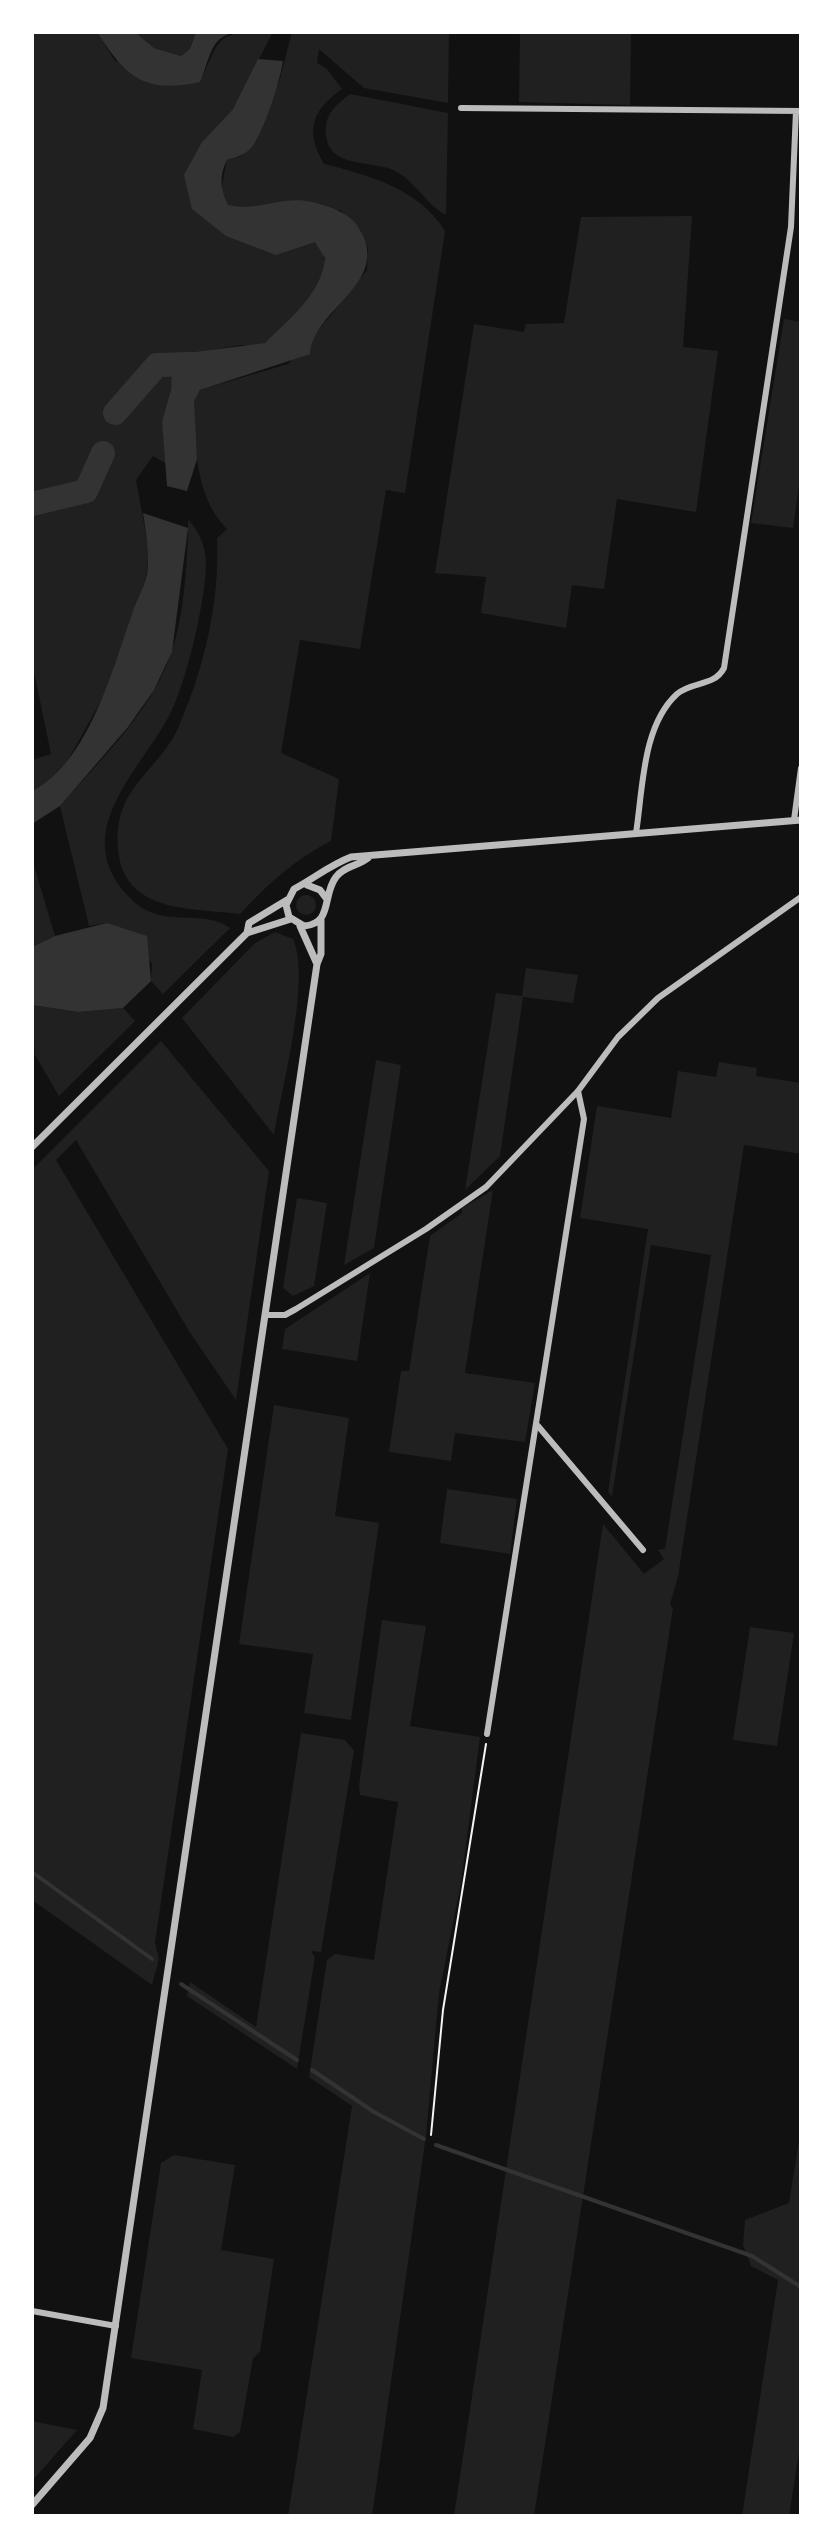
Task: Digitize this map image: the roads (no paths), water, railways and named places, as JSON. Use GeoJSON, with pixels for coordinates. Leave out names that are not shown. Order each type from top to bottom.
{"type":"FeatureCollection","features":[{"type":"Feature","properties":{"kind":"street"},"geometry":{"type":"LineString","coordinates":[[461,108],[799,111],[791,227],[724,668],[715,679],[692,685],[675,696],[653,731],[636,833]]}},
{"type":"Feature","properties":{"kind":"street"},"geometry":{"type":"LineString","coordinates":[[247,933],[247,925],[257,915],[287,900],[294,889],[307,885],[336,863],[351,857],[368,858],[797,820],[801,768]]}},
{"type":"Feature","properties":{"kind":"street"},"geometry":{"type":"LineString","coordinates":[[287,900],[291,919],[300,925],[309,926],[321,920],[326,912],[326,898],[343,870],[368,858]]}},
{"type":"Feature","properties":{"kind":"street"},"geometry":{"type":"LineString","coordinates":[[307,885],[320,890],[326,898]]}},
{"type":"Feature","properties":{"kind":"street"},"geometry":{"type":"LineString","coordinates":[[266,1315],[285,1315],[296,1309],[426,1229],[486,1187],[578,1091],[618,1037],[658,998],[801,897]]}},
{"type":"Feature","properties":{"kind":"street"},"geometry":{"type":"LineString","coordinates":[[32,1147],[247,933],[291,919]]}},
{"type":"Feature","properties":{"kind":"street"},"geometry":{"type":"LineString","coordinates":[[32,2505],[75,2459],[98,2424],[116,2326],[317,964],[321,954],[321,920]]}},
{"type":"Feature","properties":{"kind":"street"},"geometry":{"type":"LineString","coordinates":[[300,925],[317,964]]}},
{"type":"Feature","properties":{"kind":"street"},"geometry":{"type":"LineString","coordinates":[[487,1734],[584,1119],[578,1091]]}},
{"type":"Feature","properties":{"kind":"street"},"geometry":{"type":"LineString","coordinates":[[538,1426],[643,1550]]}},
{"type":"Feature","properties":{"kind":"street"},"geometry":{"type":"LineString","coordinates":[[32,2311],[116,2326]]}},
{"type":"Feature","properties":{"kind":"waterway"},"geometry":{"type":"LineString","coordinates":[[115,413],[157,365],[190,364]]}},
{"type":"Feature","properties":{"kind":"waterway"},"geometry":{"type":"LineString","coordinates":[[32,504],[86,491],[103,453]]}},
{"type":"Feature","properties":{"kind":"waterway"},"geometry":{"type":"LineString","coordinates":[[32,1872],[152,1959]]}},
{"type":"Feature","properties":{"kind":"waterway"},"geometry":{"type":"LineString","coordinates":[[181,1984],[297,2060]]}},
{"type":"Feature","properties":{"kind":"waterway"},"geometry":{"type":"LineString","coordinates":[[312,2070],[374,2112],[424,2139]]}},
{"type":"Feature","properties":{"kind":"waterway"},"geometry":{"type":"LineString","coordinates":[[436,2145],[752,2256],[801,2287]]}}]}
